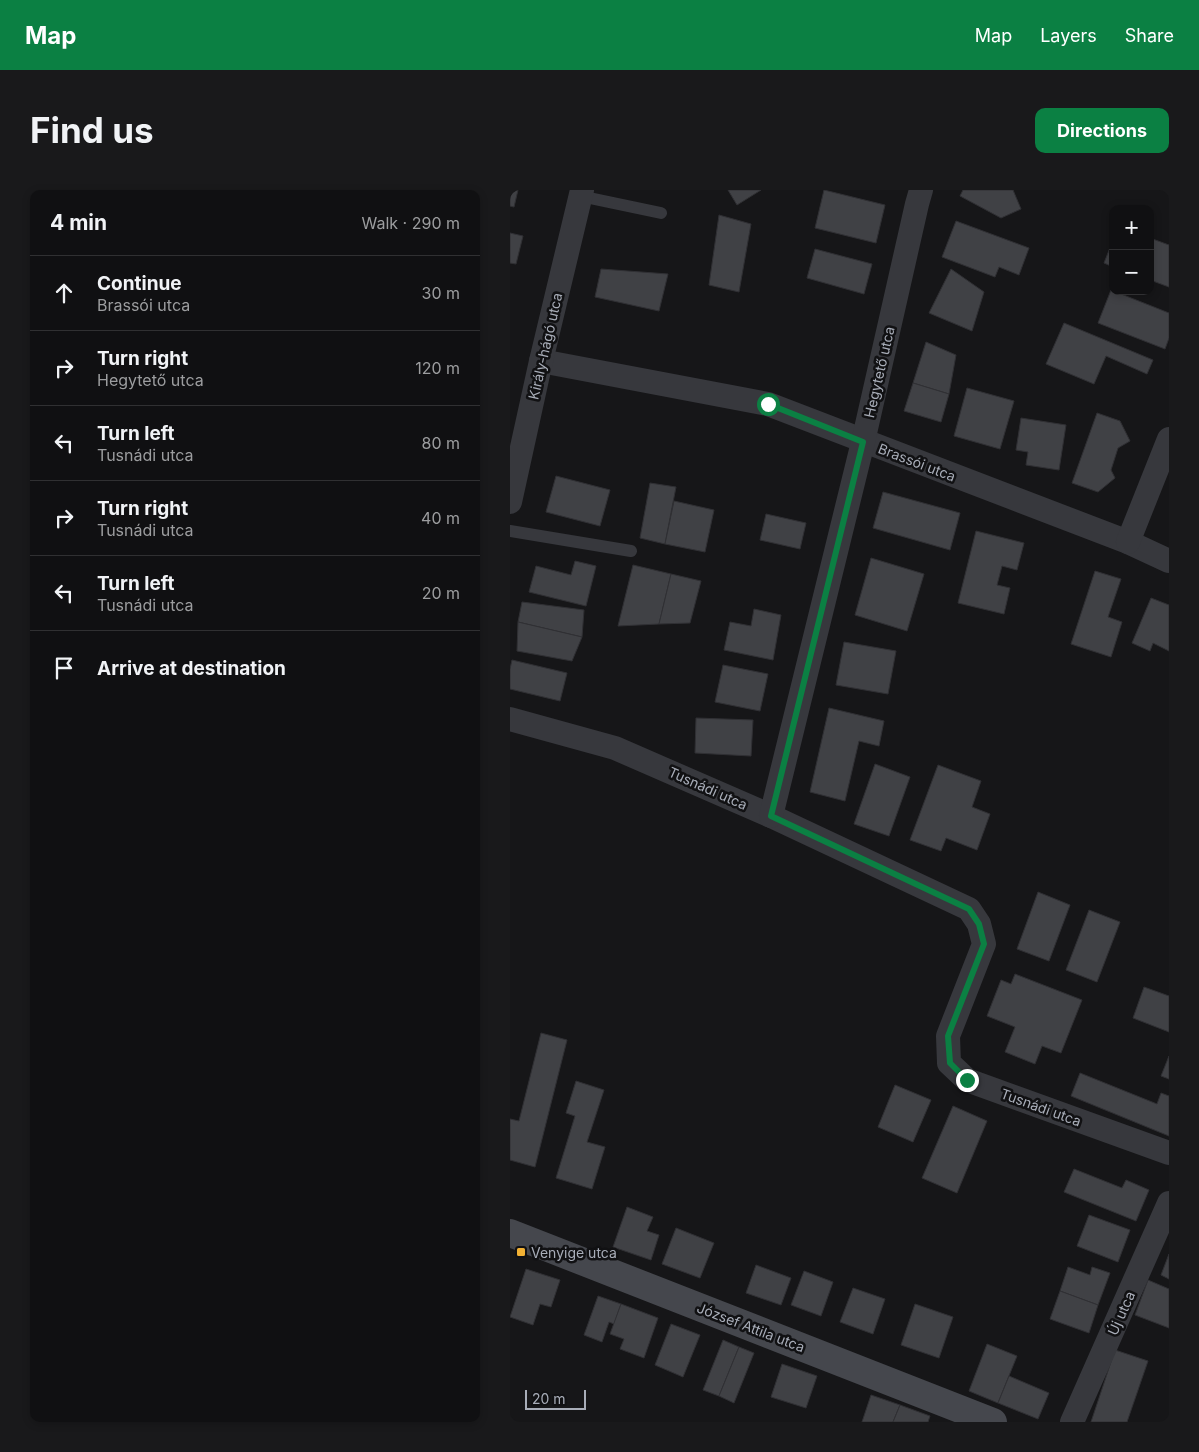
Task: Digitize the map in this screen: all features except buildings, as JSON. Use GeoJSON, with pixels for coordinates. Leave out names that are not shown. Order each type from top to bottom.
{"type":"FeatureCollection","features":[{"type":"Feature","properties":{"kind":"street","name":"Hegytető utca"},"geometry":{"type":"LineString","coordinates":[[771,816],[863,442],[921,190]]}},
{"type":"Feature","properties":{"kind":"street","name":"Király-hágó utca"},"geometry":{"type":"LineString","coordinates":[[510,502],[581,193]]}},
{"type":"Feature","properties":{"kind":"street","name":"Brassói utca"},"geometry":{"type":"LineString","coordinates":[[541,361],[768,404],[1128,542],[1169,561]]}},
{"type":"Feature","properties":{"kind":"street"},"geometry":{"type":"LineString","coordinates":[[1128,542],[1169,439]]}},
{"type":"Feature","properties":{"kind":"street","name":"Tusnádi utca"},"geometry":{"type":"LineString","coordinates":[[510,719],[615,748],[771,816],[969,909],[979,924],[984,944],[948,1036],[950,1063],[967,1080],[1169,1153]]}},
{"type":"Feature","properties":{"kind":"street","name":"Új utca"},"geometry":{"type":"LineString","coordinates":[[1072,1422],[1169,1203]]}},
{"type":"Feature","properties":{"kind":"street","name":"József Attila utca"},"geometry":{"type":"LineString","coordinates":[[510,1233],[993,1422]]}},
{"type":"Feature","properties":{"kind":"lane"},"geometry":{"type":"LineString","coordinates":[[581,193],[661,213]]}},
{"type":"Feature","properties":{"kind":"lane"},"geometry":{"type":"LineString","coordinates":[[510,530],[631,551]]}},
{"type":"Feature","properties":{"kind":"place","name":"Venyige utca"},"geometry":{"type":"Point","coordinates":[521,1252]}},
{"type":"Feature","properties":{"kind":"route"},"geometry":{"type":"LineString","coordinates":[[768,404],[863,442],[771,816],[969,909],[979,924],[984,944],[948,1036],[950,1063],[967,1080]]}}]}
